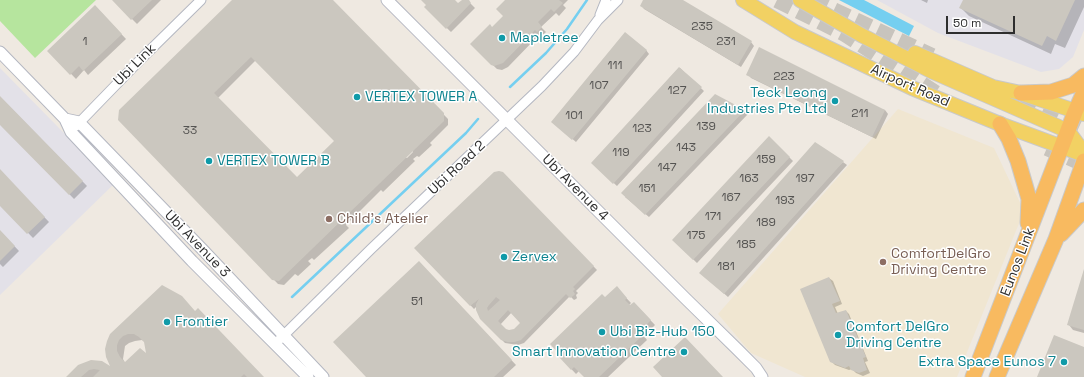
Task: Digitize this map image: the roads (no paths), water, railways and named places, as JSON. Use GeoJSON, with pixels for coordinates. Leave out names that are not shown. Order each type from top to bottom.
{"type":"FeatureCollection","features":[{"type":"Feature","properties":{"kind":"highway"},"geometry":{"type":"LineString","coordinates":[[1021,93],[1051,92],[1073,85],[1084,76]]}},
{"type":"Feature","properties":{"kind":"highway","name":"Eunos Link"},"geometry":{"type":"LineString","coordinates":[[973,377],[1068,131],[1080,113],[1084,92]]}},
{"type":"Feature","properties":{"kind":"highway"},"geometry":{"type":"LineString","coordinates":[[1000,124],[1009,139],[1018,161],[1029,199],[1029,214],[1025,242]]}},
{"type":"Feature","properties":{"kind":"highway","name":"Eunos Link"},"geometry":{"type":"LineString","coordinates":[[997,377],[1056,239],[1084,161]]}},
{"type":"Feature","properties":{"kind":"highway"},"geometry":{"type":"LineString","coordinates":[[1056,239],[1084,210]]}},
{"type":"Feature","properties":{"kind":"main road","name":"Airport Road"},"geometry":{"type":"LineString","coordinates":[[743,0],[795,32],[912,88],[1000,124],[1084,154]]}},
{"type":"Feature","properties":{"kind":"main road","name":"Airport Road"},"geometry":{"type":"LineString","coordinates":[[800,0],[863,36],[931,71],[1068,131],[1084,154]]}},
{"type":"Feature","properties":{"kind":"main road","name":"Airport Road"},"geometry":{"type":"LineString","coordinates":[[863,36],[924,57],[993,87],[1021,93],[1080,113]]}},
{"type":"Feature","properties":{"kind":"street","name":"Ubi Link"},"geometry":{"type":"LineString","coordinates":[[71,132],[140,59],[201,0]]}},
{"type":"Feature","properties":{"kind":"street","name":"Ubi Avenue 4"},"geometry":{"type":"LineString","coordinates":[[387,0],[674,288],[756,368],[762,377]]}},
{"type":"Feature","properties":{"kind":"street","name":"Ubi Road 2"},"geometry":{"type":"LineString","coordinates":[[598,20],[606,0]]}},
{"type":"Feature","properties":{"kind":"street","name":"Ubi Road 2"},"geometry":{"type":"LineString","coordinates":[[276,343],[424,199],[507,121],[574,52],[598,20],[618,0]]}},
{"type":"Feature","properties":{"kind":"street","name":"Ubi Avenue 3"},"geometry":{"type":"LineString","coordinates":[[0,52],[65,119],[71,132],[192,261],[230,301],[276,343],[308,377]]}},
{"type":"Feature","properties":{"kind":"street"},"geometry":{"type":"LineString","coordinates":[[65,119],[79,122]]}},
{"type":"Feature","properties":{"kind":"street","name":"Ubi Avenue 3"},"geometry":{"type":"LineString","coordinates":[[79,122],[323,377]]}},
{"type":"Feature","properties":{"kind":"water"},"geometry":{"type":"Polygon","coordinates":[[[839,0],[864,0],[914,26],[909,36],[839,0]]]}},
{"type":"Feature","properties":{"kind":"waterway"},"geometry":{"type":"LineString","coordinates":[[510,87],[546,53],[567,29],[587,0]]}},
{"type":"Feature","properties":{"kind":"waterway"},"geometry":{"type":"LineString","coordinates":[[292,297],[466,133],[478,119]]}},
{"type":"Feature","properties":{"kind":"tunnel"},"geometry":{"type":"LineString","coordinates":[[777,0],[845,34],[940,96]]}},
{"type":"Feature","properties":{"kind":"tunnel"},"geometry":{"type":"LineString","coordinates":[[812,0],[932,56]]}},
{"type":"Feature","properties":{"kind":"tunnel"},"geometry":{"type":"LineString","coordinates":[[1022,98],[1084,127]]}},
{"type":"Feature","properties":{"kind":"tunnel"},"geometry":{"type":"LineString","coordinates":[[1047,148],[1084,164]]}},
{"type":"Feature","properties":{"kind":"place","name":"Mapletree"},"geometry":{"type":"Point","coordinates":[502,38]}},
{"type":"Feature","properties":{"kind":"place","name":"VERTEX TOWER A"},"geometry":{"type":"Point","coordinates":[357,97]}},
{"type":"Feature","properties":{"kind":"place","name":"Teck Leong Industries Pte Ltd"},"geometry":{"type":"Point","coordinates":[835,101]}},
{"type":"Feature","properties":{"kind":"place","name":"VERTEX TOWER B"},"geometry":{"type":"Point","coordinates":[209,161]}},
{"type":"Feature","properties":{"kind":"place","name":"Child's Atelier"},"geometry":{"type":"Point","coordinates":[329,219]}},
{"type":"Feature","properties":{"kind":"place","name":"Zervex"},"geometry":{"type":"Point","coordinates":[504,257]}},
{"type":"Feature","properties":{"kind":"place","name":"ComfortDelGro Driving Centre"},"geometry":{"type":"Point","coordinates":[883,262]}},
{"type":"Feature","properties":{"kind":"place","name":"Frontier"},"geometry":{"type":"Point","coordinates":[167,322]}},
{"type":"Feature","properties":{"kind":"place","name":"Ubi Biz-Hub 150"},"geometry":{"type":"Point","coordinates":[602,332]}},
{"type":"Feature","properties":{"kind":"place","name":"Comfort DelGro Driving Centre"},"geometry":{"type":"Point","coordinates":[838,335]}},
{"type":"Feature","properties":{"kind":"place","name":"Smart Innovation Centre"},"geometry":{"type":"Point","coordinates":[684,352]}},
{"type":"Feature","properties":{"kind":"place","name":"Extra Space Eunos 7"},"geometry":{"type":"Point","coordinates":[1064,362]}}]}
